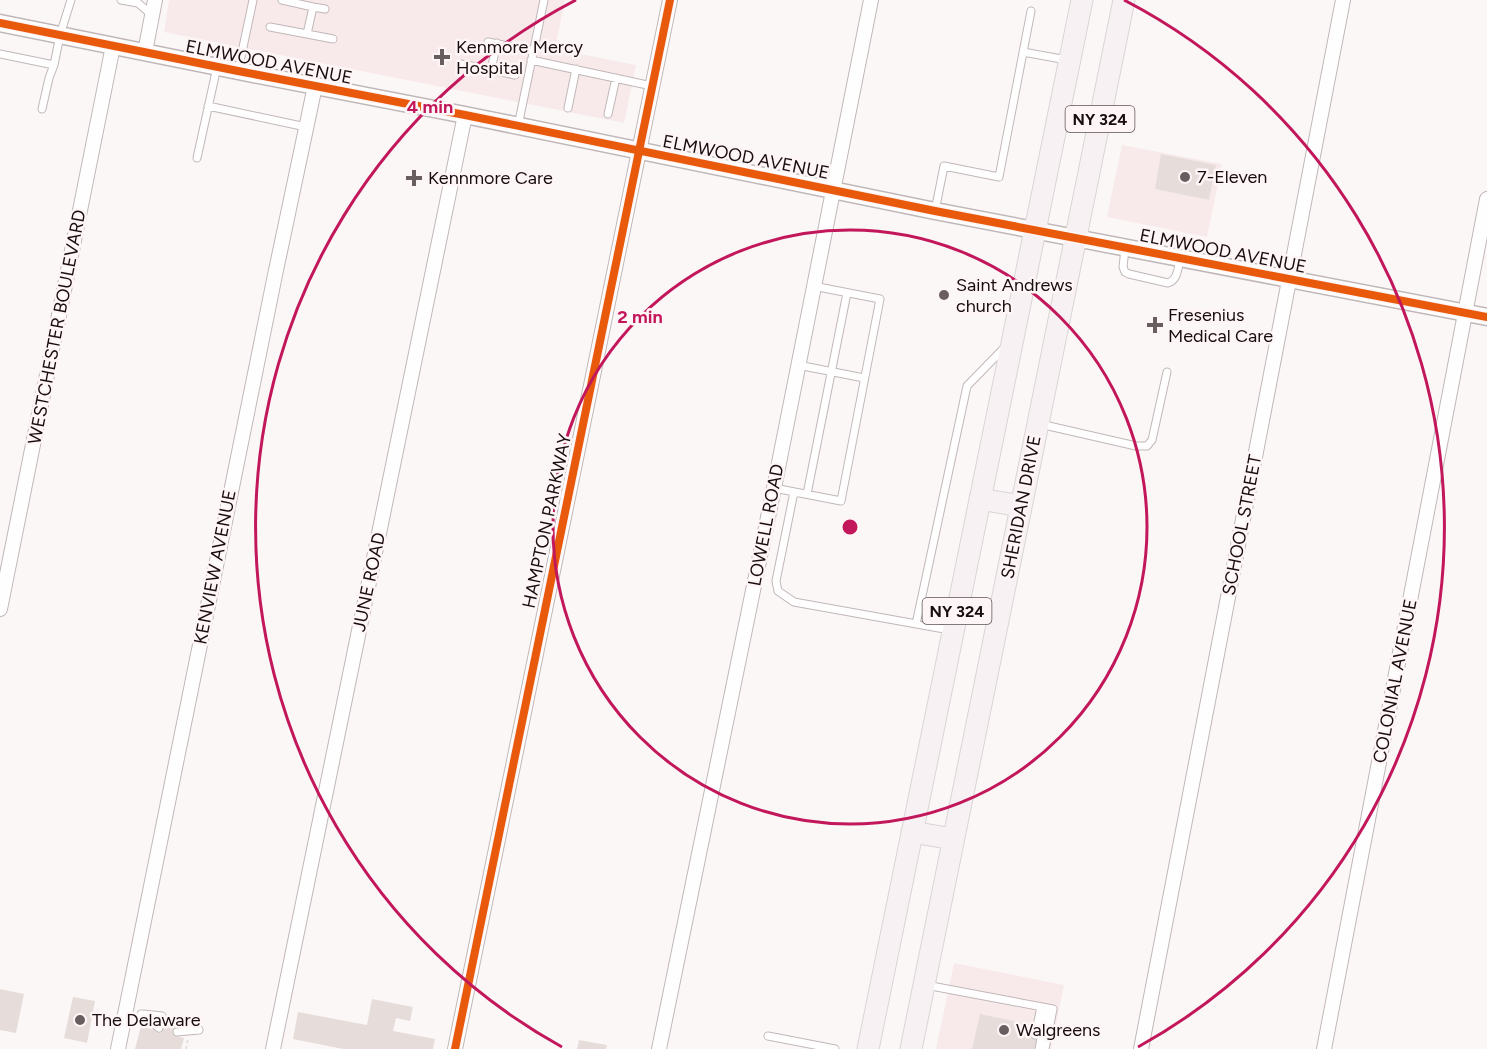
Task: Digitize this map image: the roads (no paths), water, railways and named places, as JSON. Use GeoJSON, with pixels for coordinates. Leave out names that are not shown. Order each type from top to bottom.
{"type":"FeatureCollection","features":[{"type":"Feature","properties":{"kind":"main road","name":"NY 324"},"geometry":{"type":"LineString","coordinates":[[868,1049],[1082,0]]}},
{"type":"Feature","properties":{"kind":"main road","name":"SHERIDAN DRIVE"},"geometry":{"type":"LineString","coordinates":[[910,1049],[1124,0]]}},
{"type":"Feature","properties":{"kind":"main road"},"geometry":{"type":"LineString","coordinates":[[980,499],[1021,506]]}},
{"type":"Feature","properties":{"kind":"main road"},"geometry":{"type":"LineString","coordinates":[[912,832],[953,839]]}},
{"type":"Feature","properties":{"kind":"street"},"geometry":{"type":"LineString","coordinates":[[145,52],[155,0]]}},
{"type":"Feature","properties":{"kind":"street","name":"HAMPTON PARKWAY"},"geometry":{"type":"LineString","coordinates":[[455,1049],[670,0]]}},
{"type":"Feature","properties":{"kind":"street","name":"LOWELL ROAD"},"geometry":{"type":"LineString","coordinates":[[658,1049],[774,488],[871,0]]}},
{"type":"Feature","properties":{"kind":"street","name":"SCHOOL STREET"},"geometry":{"type":"LineString","coordinates":[[1141,1049],[1343,0]]}},
{"type":"Feature","properties":{"kind":"street","name":"ELMWOOD AVENUE"},"geometry":{"type":"LineString","coordinates":[[0,23],[935,211],[1487,317]]}},
{"type":"Feature","properties":{"kind":"street","name":"WESTCHESTER BOULEVARD"},"geometry":{"type":"LineString","coordinates":[[0,609],[113,46]]}},
{"type":"Feature","properties":{"kind":"street","name":"KENVIEW AVENUE"},"geometry":{"type":"LineString","coordinates":[[118,1049],[315,86]]}},
{"type":"Feature","properties":{"kind":"street","name":"JUNE ROAD"},"geometry":{"type":"LineString","coordinates":[[273,1049],[465,115]]}},
{"type":"Feature","properties":{"kind":"street","name":"COLONIAL AVENUE"},"geometry":{"type":"LineString","coordinates":[[1324,1049],[1487,199]]}},
{"type":"Feature","properties":{"kind":"lane"},"geometry":{"type":"LineString","coordinates":[[42,109],[71,0]]}},
{"type":"Feature","properties":{"kind":"lane"},"geometry":{"type":"LineString","coordinates":[[121,0],[139,2],[152,15]]}},
{"type":"Feature","properties":{"kind":"lane"},"geometry":{"type":"LineString","coordinates":[[238,71],[253,0]]}},
{"type":"Feature","properties":{"kind":"lane"},"geometry":{"type":"LineString","coordinates":[[282,0],[325,9]]}},
{"type":"Feature","properties":{"kind":"lane"},"geometry":{"type":"LineString","coordinates":[[518,126],[544,0]]}},
{"type":"Feature","properties":{"kind":"lane"},"geometry":{"type":"LineString","coordinates":[[307,34],[313,7]]}},
{"type":"Feature","properties":{"kind":"lane"},"geometry":{"type":"LineString","coordinates":[[935,211],[944,166],[999,177],[1031,11]]}},
{"type":"Feature","properties":{"kind":"lane"},"geometry":{"type":"LineString","coordinates":[[270,27],[333,39]]}},
{"type":"Feature","properties":{"kind":"lane"},"geometry":{"type":"LineString","coordinates":[[488,42],[576,69],[652,86]]}},
{"type":"Feature","properties":{"kind":"lane"},"geometry":{"type":"LineString","coordinates":[[491,70],[496,43]]}},
{"type":"Feature","properties":{"kind":"lane"},"geometry":{"type":"LineString","coordinates":[[1023,51],[1069,60]]}},
{"type":"Feature","properties":{"kind":"lane"},"geometry":{"type":"LineString","coordinates":[[0,54],[54,65]]}},
{"type":"Feature","properties":{"kind":"lane"},"geometry":{"type":"LineString","coordinates":[[461,64],[515,75]]}},
{"type":"Feature","properties":{"kind":"lane"},"geometry":{"type":"LineString","coordinates":[[197,158],[217,67]]}},
{"type":"Feature","properties":{"kind":"lane"},"geometry":{"type":"LineString","coordinates":[[568,108],[576,69]]}},
{"type":"Feature","properties":{"kind":"lane"},"geometry":{"type":"LineString","coordinates":[[608,114],[616,78]]}},
{"type":"Feature","properties":{"kind":"lane"},"geometry":{"type":"LineString","coordinates":[[208,106],[306,127]]}},
{"type":"Feature","properties":{"kind":"lane"},"geometry":{"type":"LineString","coordinates":[[1125,248],[1125,272],[1168,283],[1175,278],[1180,259]]}},
{"type":"Feature","properties":{"kind":"lane"},"geometry":{"type":"LineString","coordinates":[[774,488],[841,501],[880,299],[813,286]]}},
{"type":"Feature","properties":{"kind":"lane"},"geometry":{"type":"LineString","coordinates":[[807,494],[847,293]]}},
{"type":"Feature","properties":{"kind":"lane"},"geometry":{"type":"LineString","coordinates":[[916,624],[967,386],[1012,339]]}},
{"type":"Feature","properties":{"kind":"lane"},"geometry":{"type":"LineString","coordinates":[[798,365],[864,378]]}},
{"type":"Feature","properties":{"kind":"lane"},"geometry":{"type":"LineString","coordinates":[[1038,424],[1136,446],[1147,446],[1152,440],[1167,372]]}},
{"type":"Feature","properties":{"kind":"lane"},"geometry":{"type":"LineString","coordinates":[[794,492],[776,580],[778,591],[794,602],[953,630]]}},
{"type":"Feature","properties":{"kind":"lane"},"geometry":{"type":"LineString","coordinates":[[924,985],[1047,1008]]}},
{"type":"Feature","properties":{"kind":"lane"},"geometry":{"type":"LineString","coordinates":[[1035,1035],[1047,1008]]}},
{"type":"Feature","properties":{"kind":"lane"},"geometry":{"type":"LineString","coordinates":[[1039,1049],[1047,1008]]}},
{"type":"Feature","properties":{"kind":"lane"},"geometry":{"type":"LineString","coordinates":[[1045,1049],[1047,1008]]}},
{"type":"Feature","properties":{"kind":"lane"},"geometry":{"type":"LineString","coordinates":[[141,1014],[160,1022],[141,1014]]}},
{"type":"Feature","properties":{"kind":"lane"},"geometry":{"type":"LineString","coordinates":[[178,1027],[199,1030]]}},
{"type":"Feature","properties":{"kind":"lane"},"geometry":{"type":"LineString","coordinates":[[768,1036],[835,1049]]}},
{"type":"Feature","properties":{"kind":"place","name":"Kenmore Mercy Hospital"},"geometry":{"type":"Point","coordinates":[442,57]}},
{"type":"Feature","properties":{"kind":"place","name":"7-Eleven"},"geometry":{"type":"Point","coordinates":[1185,177]}},
{"type":"Feature","properties":{"kind":"place","name":"Kennmore Care"},"geometry":{"type":"Point","coordinates":[414,178]}},
{"type":"Feature","properties":{"kind":"place","name":"Saint Andrews church"},"geometry":{"type":"Point","coordinates":[944,295]}},
{"type":"Feature","properties":{"kind":"place","name":"Fresenius Medical Care"},"geometry":{"type":"Point","coordinates":[1155,325]}},
{"type":"Feature","properties":{"kind":"place","name":"The Delaware"},"geometry":{"type":"Point","coordinates":[80,1020]}},
{"type":"Feature","properties":{"kind":"place","name":"Walgreens"},"geometry":{"type":"Point","coordinates":[1004,1030]}}]}
